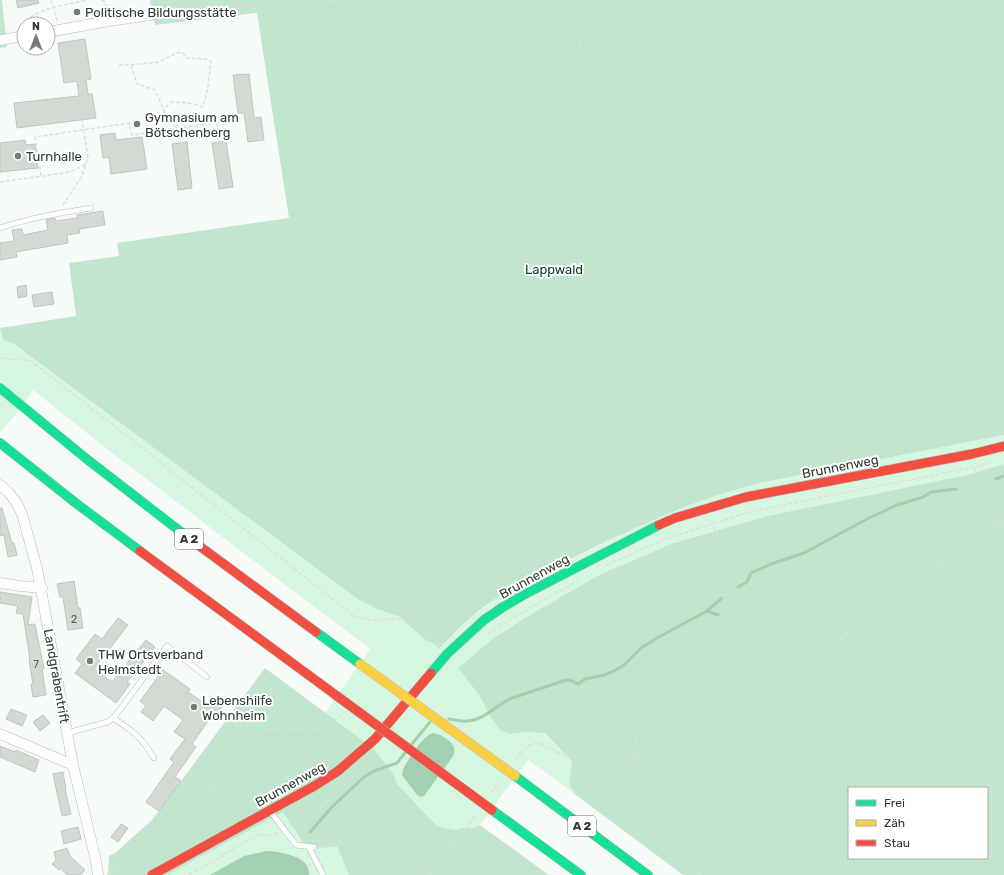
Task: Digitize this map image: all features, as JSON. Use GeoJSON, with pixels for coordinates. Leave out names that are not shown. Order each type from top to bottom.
{"type":"FeatureCollection","features":[{"type":"Feature","properties":{"kind":"main road","name":"A 2"},"geometry":{"type":"LineString","coordinates":[[0,388],[165,521],[515,776],[648,875]]}},
{"type":"Feature","properties":{"kind":"main road"},"geometry":{"type":"LineString","coordinates":[[0,443],[77,504],[581,875]]}},
{"type":"Feature","properties":{"kind":"main road","name":"Brunnenweg"},"geometry":{"type":"LineString","coordinates":[[152,875],[338,772],[375,740],[447,654],[484,620],[527,593],[644,532],[675,518],[746,497],[964,456],[1004,446]]}},
{"type":"Feature","properties":{"kind":"street"},"geometry":{"type":"LineString","coordinates":[[56,31],[109,20],[157,14]]}},
{"type":"Feature","properties":{"kind":"street"},"geometry":{"type":"LineString","coordinates":[[0,40],[16,37]]}},
{"type":"Feature","properties":{"kind":"street","name":"Landgrabentrift"},"geometry":{"type":"LineString","coordinates":[[0,485],[16,502],[22,514],[37,568],[42,588],[73,765],[98,875]]}},
{"type":"Feature","properties":{"kind":"street"},"geometry":{"type":"LineString","coordinates":[[0,583],[42,588]]}},
{"type":"Feature","properties":{"kind":"street"},"geometry":{"type":"LineString","coordinates":[[0,734],[73,765]]}},
{"type":"Feature","properties":{"kind":"lane"},"geometry":{"type":"LineString","coordinates":[[0,228],[26,220],[91,208]]}},
{"type":"Feature","properties":{"kind":"lane"},"geometry":{"type":"LineString","coordinates":[[67,733],[108,722],[113,718],[167,646],[207,677]]}},
{"type":"Feature","properties":{"kind":"lane"},"geometry":{"type":"LineString","coordinates":[[113,718],[131,729],[145,743],[154,758]]}},
{"type":"Feature","properties":{"kind":"lane"},"geometry":{"type":"LineString","coordinates":[[270,811],[283,830],[296,845],[312,847],[323,875]]}},
{"type":"Feature","properties":{"kind":"path"},"geometry":{"type":"LineString","coordinates":[[51,0],[60,30]]}},
{"type":"Feature","properties":{"kind":"path"},"geometry":{"type":"LineString","coordinates":[[32,16],[54,8],[86,0]]}},
{"type":"Feature","properties":{"kind":"path"},"geometry":{"type":"LineString","coordinates":[[102,0],[106,3],[109,20]]}},
{"type":"Feature","properties":{"kind":"path"},"geometry":{"type":"LineString","coordinates":[[157,14],[240,4],[290,4],[351,0]]}},
{"type":"Feature","properties":{"kind":"path"},"geometry":{"type":"LineString","coordinates":[[564,0],[692,344],[746,497]]}},
{"type":"Feature","properties":{"kind":"path"},"geometry":{"type":"LineString","coordinates":[[119,65],[159,62],[176,53],[182,52],[187,58],[208,59],[211,62],[207,92],[203,107],[188,103],[172,102],[163,109]]}},
{"type":"Feature","properties":{"kind":"path"},"geometry":{"type":"LineString","coordinates":[[131,65],[137,84],[154,90],[158,96],[166,116],[177,129],[178,140]]}},
{"type":"Feature","properties":{"kind":"path"},"geometry":{"type":"LineString","coordinates":[[41,176],[35,137],[129,123],[132,135],[242,119]]}},
{"type":"Feature","properties":{"kind":"path"},"geometry":{"type":"LineString","coordinates":[[58,213],[82,176],[88,157],[82,120]]}},
{"type":"Feature","properties":{"kind":"path"},"geometry":{"type":"LineString","coordinates":[[217,123],[219,138]]}},
{"type":"Feature","properties":{"kind":"path"},"geometry":{"type":"LineString","coordinates":[[0,182],[64,173],[75,170],[86,164]]}},
{"type":"Feature","properties":{"kind":"path"},"geometry":{"type":"LineString","coordinates":[[0,358],[31,361],[354,616],[369,620],[394,619],[407,620],[416,623],[423,628],[447,654]]}},
{"type":"Feature","properties":{"kind":"path"},"geometry":{"type":"LineString","coordinates":[[606,566],[652,545],[749,512],[974,467],[997,461]]}},
{"type":"Feature","properties":{"kind":"path"},"geometry":{"type":"LineString","coordinates":[[974,467],[982,492],[1000,523],[1004,533]]}},
{"type":"Feature","properties":{"kind":"path"},"geometry":{"type":"LineString","coordinates":[[700,875],[672,853],[666,843],[634,757],[636,733],[644,709],[650,698],[715,634],[722,624],[732,593],[725,556],[707,508]]}},
{"type":"Feature","properties":{"kind":"path"},"geometry":{"type":"LineString","coordinates":[[634,757],[690,762],[716,758],[732,752],[749,739],[832,645],[967,545],[1000,523],[1004,522]]}},
{"type":"Feature","properties":{"kind":"path"},"geometry":{"type":"LineString","coordinates":[[486,635],[512,618],[580,580]]}},
{"type":"Feature","properties":{"kind":"path"},"geometry":{"type":"LineString","coordinates":[[107,875],[178,827],[257,734],[267,729],[317,729],[342,715]]}},
{"type":"Feature","properties":{"kind":"path"},"geometry":{"type":"LineString","coordinates":[[189,875],[259,834],[269,836],[275,835],[283,830],[327,802],[344,788],[362,766]]}},
{"type":"Feature","properties":{"kind":"path"},"geometry":{"type":"LineString","coordinates":[[312,847],[423,826],[429,828],[452,848],[428,875]]}},
{"type":"Feature","properties":{"kind":"path"},"geometry":{"type":"LineString","coordinates":[[431,871],[432,875]]}},
{"type":"Feature","properties":{"kind":"shaded area"},"geometry":{"type":"Polygon","coordinates":[[[0,331],[3,340],[14,344],[359,600],[377,609],[400,617],[426,641],[434,644],[439,649],[473,616],[499,596],[646,522],[721,493],[759,483],[1004,435],[1004,464],[967,475],[767,516],[671,544],[599,575],[528,616],[491,640],[458,668],[486,706],[511,734],[524,732],[545,733],[572,761],[569,784],[576,795],[528,760],[480,825],[473,828],[455,830],[436,825],[398,785],[393,774],[373,748],[325,713],[370,649],[112,453],[33,390],[22,407],[0,433],[0,331]]]}},
{"type":"Feature","properties":{"kind":"shaded area"},"geometry":{"type":"Polygon","coordinates":[[[433,733],[447,739],[453,745],[454,753],[424,796],[420,797],[402,775],[404,767],[417,747],[425,738],[433,733]]]}},
{"type":"Feature","properties":{"kind":"shaded area"},"geometry":{"type":"Polygon","coordinates":[[[283,812],[305,847],[320,848],[337,845],[349,875],[167,875],[283,812]]]}},
{"type":"Feature","properties":{"kind":"shaded area"},"geometry":{"type":"Polygon","coordinates":[[[267,851],[287,854],[301,860],[307,866],[309,875],[210,875],[244,856],[267,851]]]}},
{"type":"Feature","properties":{"kind":"green space"},"geometry":{"type":"Polygon","coordinates":[[[0,0],[2,0],[7,47],[0,48],[0,0]]]}},
{"type":"Feature","properties":{"kind":"green space","name":"Lappwald"},"geometry":{"type":"Polygon","coordinates":[[[150,0],[1004,0],[1004,435],[759,483],[733,490],[681,508],[606,542],[502,594],[461,626],[439,649],[434,644],[426,641],[400,617],[377,609],[359,600],[14,344],[3,340],[0,328],[76,316],[69,263],[119,256],[117,243],[289,218],[257,13],[155,25],[150,0]]]}},
{"type":"Feature","properties":{"kind":"green space"},"geometry":{"type":"Polygon","coordinates":[[[1004,464],[1004,875],[683,875],[576,795],[569,784],[572,761],[545,733],[524,732],[511,734],[501,731],[492,719],[479,695],[458,668],[491,640],[528,616],[599,575],[671,544],[767,516],[967,475],[1004,464]]]}},
{"type":"Feature","properties":{"kind":"green space"},"geometry":{"type":"Polygon","coordinates":[[[265,668],[373,748],[393,774],[398,785],[436,825],[455,830],[473,828],[480,825],[549,875],[349,875],[337,846],[307,849],[283,812],[167,875],[108,875],[109,856],[115,853],[152,820],[265,668]]]}},
{"type":"Feature","properties":{"kind":"building","name":"Politische Bildungsstätte"},"geometry":{"type":"Polygon","coordinates":[[[16,0],[38,0],[39,3],[18,8],[16,0]]]}},
{"type":"Feature","properties":{"kind":"building"},"geometry":{"type":"Polygon","coordinates":[[[85,39],[91,79],[86,80],[88,94],[92,94],[96,118],[17,128],[14,103],[79,96],[77,81],[64,83],[58,43],[85,39]]]}},
{"type":"Feature","properties":{"kind":"building"},"geometry":{"type":"Polygon","coordinates":[[[249,74],[254,118],[261,117],[264,140],[248,142],[244,113],[238,113],[233,75],[249,74]]]}},
{"type":"Feature","properties":{"kind":"building"},"geometry":{"type":"Polygon","coordinates":[[[115,133],[116,140],[142,137],[147,169],[111,174],[109,157],[103,158],[100,135],[115,133]]]}},
{"type":"Feature","properties":{"kind":"building","name":"Turnhalle"},"geometry":{"type":"Polygon","coordinates":[[[25,140],[26,145],[35,144],[38,168],[0,172],[0,143],[25,140]]]}},
{"type":"Feature","properties":{"kind":"building"},"geometry":{"type":"Polygon","coordinates":[[[226,141],[233,187],[219,189],[212,143],[226,141]]]}},
{"type":"Feature","properties":{"kind":"building"},"geometry":{"type":"Polygon","coordinates":[[[187,142],[192,188],[178,190],[172,144],[187,142]]]}},
{"type":"Feature","properties":{"kind":"building"},"geometry":{"type":"Polygon","coordinates":[[[103,211],[105,225],[79,229],[80,233],[67,235],[68,243],[16,252],[17,257],[0,260],[0,243],[14,241],[12,230],[22,229],[23,235],[48,230],[46,220],[55,218],[56,221],[77,218],[77,215],[103,211]]]}},
{"type":"Feature","properties":{"kind":"building"},"geometry":{"type":"Polygon","coordinates":[[[26,285],[27,296],[18,298],[17,287],[26,285]]]}},
{"type":"Feature","properties":{"kind":"building"},"geometry":{"type":"Polygon","coordinates":[[[52,292],[54,304],[34,307],[32,295],[52,292]]]}},
{"type":"Feature","properties":{"kind":"building"},"geometry":{"type":"Polygon","coordinates":[[[0,508],[2,508],[17,555],[8,557],[4,535],[1,536],[0,531],[0,508]]]}},
{"type":"Feature","properties":{"kind":"building"},"geometry":{"type":"Polygon","coordinates":[[[74,581],[83,628],[68,630],[63,597],[60,597],[57,584],[74,581]]]}},
{"type":"Feature","properties":{"kind":"building"},"geometry":{"type":"Polygon","coordinates":[[[0,592],[32,597],[28,625],[35,624],[44,669],[42,669],[46,695],[33,697],[30,659],[23,614],[16,613],[18,606],[0,603],[0,592]]]}},
{"type":"Feature","properties":{"kind":"building","name":"THW Ortsverband Helmstedt"},"geometry":{"type":"Polygon","coordinates":[[[118,618],[128,625],[94,669],[112,682],[146,640],[155,647],[127,682],[130,684],[116,703],[75,673],[82,664],[76,659],[95,634],[102,639],[118,618]]]}},
{"type":"Feature","properties":{"kind":"building","name":"Lebenshilfe Wohnheim"},"geometry":{"type":"Polygon","coordinates":[[[163,670],[190,689],[188,692],[207,705],[213,697],[224,705],[217,714],[213,714],[192,744],[196,747],[175,777],[181,781],[159,811],[146,802],[174,762],[170,759],[185,739],[174,732],[183,720],[164,706],[153,721],[141,712],[146,706],[140,701],[163,670]]]}},
{"type":"Feature","properties":{"kind":"building"},"geometry":{"type":"Polygon","coordinates":[[[11,709],[27,715],[22,726],[6,719],[11,709]]]}},
{"type":"Feature","properties":{"kind":"building"},"geometry":{"type":"Polygon","coordinates":[[[43,715],[50,723],[40,731],[33,722],[43,715]]]}},
{"type":"Feature","properties":{"kind":"building"},"geometry":{"type":"Polygon","coordinates":[[[0,746],[15,752],[16,750],[39,760],[35,772],[0,757],[0,746]]]}},
{"type":"Feature","properties":{"kind":"building"},"geometry":{"type":"Polygon","coordinates":[[[63,772],[65,789],[71,814],[62,816],[53,774],[63,772]]]}},
{"type":"Feature","properties":{"kind":"building"},"geometry":{"type":"Polygon","coordinates":[[[121,824],[128,828],[118,842],[111,837],[121,824]]]}},
{"type":"Feature","properties":{"kind":"building"},"geometry":{"type":"Polygon","coordinates":[[[78,827],[81,839],[64,844],[61,831],[78,827]]]}},
{"type":"Feature","properties":{"kind":"building"},"geometry":{"type":"Polygon","coordinates":[[[67,848],[70,856],[85,870],[80,875],[67,875],[61,868],[59,870],[52,864],[56,860],[54,852],[67,848]]]}},
{"type":"Feature","properties":{"kind":"waterway"},"geometry":{"type":"LineString","coordinates":[[996,479],[1004,476]]}},
{"type":"Feature","properties":{"kind":"waterway"},"geometry":{"type":"LineString","coordinates":[[738,587],[747,582],[751,573],[771,564],[804,553],[867,519],[897,505],[923,497],[931,492],[956,489]]}},
{"type":"Feature","properties":{"kind":"waterway"},"geometry":{"type":"LineString","coordinates":[[449,719],[463,721],[474,720],[480,718],[512,698],[566,680],[570,680],[578,684],[585,679],[614,671],[624,665],[641,648],[707,611],[722,598]]}},
{"type":"Feature","properties":{"kind":"waterway"},"geometry":{"type":"LineString","coordinates":[[707,611],[718,615]]}},
{"type":"Feature","properties":{"kind":"waterway"},"geometry":{"type":"LineString","coordinates":[[412,744],[430,722]]}},
{"type":"Feature","properties":{"kind":"waterway"},"geometry":{"type":"LineString","coordinates":[[310,832],[332,807],[364,777],[374,771],[397,763],[405,753]]}},
{"type":"Feature","properties":{"kind":"traffic: fast"},"geometry":{"type":"LineString","coordinates":[[0,388],[88,460],[194,542]]}},
{"type":"Feature","properties":{"kind":"traffic: fast"},"geometry":{"type":"LineString","coordinates":[[0,443],[77,504],[140,551]]}},
{"type":"Feature","properties":{"kind":"traffic: fast"},"geometry":{"type":"LineString","coordinates":[[431,673],[447,654],[484,620],[503,607],[527,593],[659,525]]}},
{"type":"Feature","properties":{"kind":"traffic: fast"},"geometry":{"type":"LineString","coordinates":[[316,632],[360,664]]}},
{"type":"Feature","properties":{"kind":"traffic: fast"},"geometry":{"type":"LineString","coordinates":[[515,776],[648,875]]}},
{"type":"Feature","properties":{"kind":"traffic: fast"},"geometry":{"type":"LineString","coordinates":[[492,810],[581,875]]}},
{"type":"Feature","properties":{"kind":"traffic: jam"},"geometry":{"type":"LineString","coordinates":[[659,525],[675,518],[746,497],[972,454],[1004,446]]}},
{"type":"Feature","properties":{"kind":"traffic: jam"},"geometry":{"type":"LineString","coordinates":[[194,542],[316,632]]}},
{"type":"Feature","properties":{"kind":"traffic: jam"},"geometry":{"type":"LineString","coordinates":[[140,551],[337,696]]}},
{"type":"Feature","properties":{"kind":"traffic: jam"},"geometry":{"type":"LineString","coordinates":[[152,875],[316,785],[338,771],[375,739],[431,673]]}},
{"type":"Feature","properties":{"kind":"traffic: jam"},"geometry":{"type":"LineString","coordinates":[[337,696],[492,810]]}},
{"type":"Feature","properties":{"kind":"traffic: slow"},"geometry":{"type":"LineString","coordinates":[[360,664],[515,776]]}},
{"type":"Feature","properties":{"kind":"place","name":"Politische Bildungsstätte"},"geometry":{"type":"Point","coordinates":[77,12]}},
{"type":"Feature","properties":{"kind":"place","name":"Gymnasium am Bötschenberg"},"geometry":{"type":"Point","coordinates":[137,124]}},
{"type":"Feature","properties":{"kind":"place","name":"Turnhalle"},"geometry":{"type":"Point","coordinates":[18,156]}},
{"type":"Feature","properties":{"kind":"place","name":"THW Ortsverband Helmstedt"},"geometry":{"type":"Point","coordinates":[90,661]}},
{"type":"Feature","properties":{"kind":"place","name":"Lebenshilfe Wohnheim"},"geometry":{"type":"Point","coordinates":[194,707]}}]}
